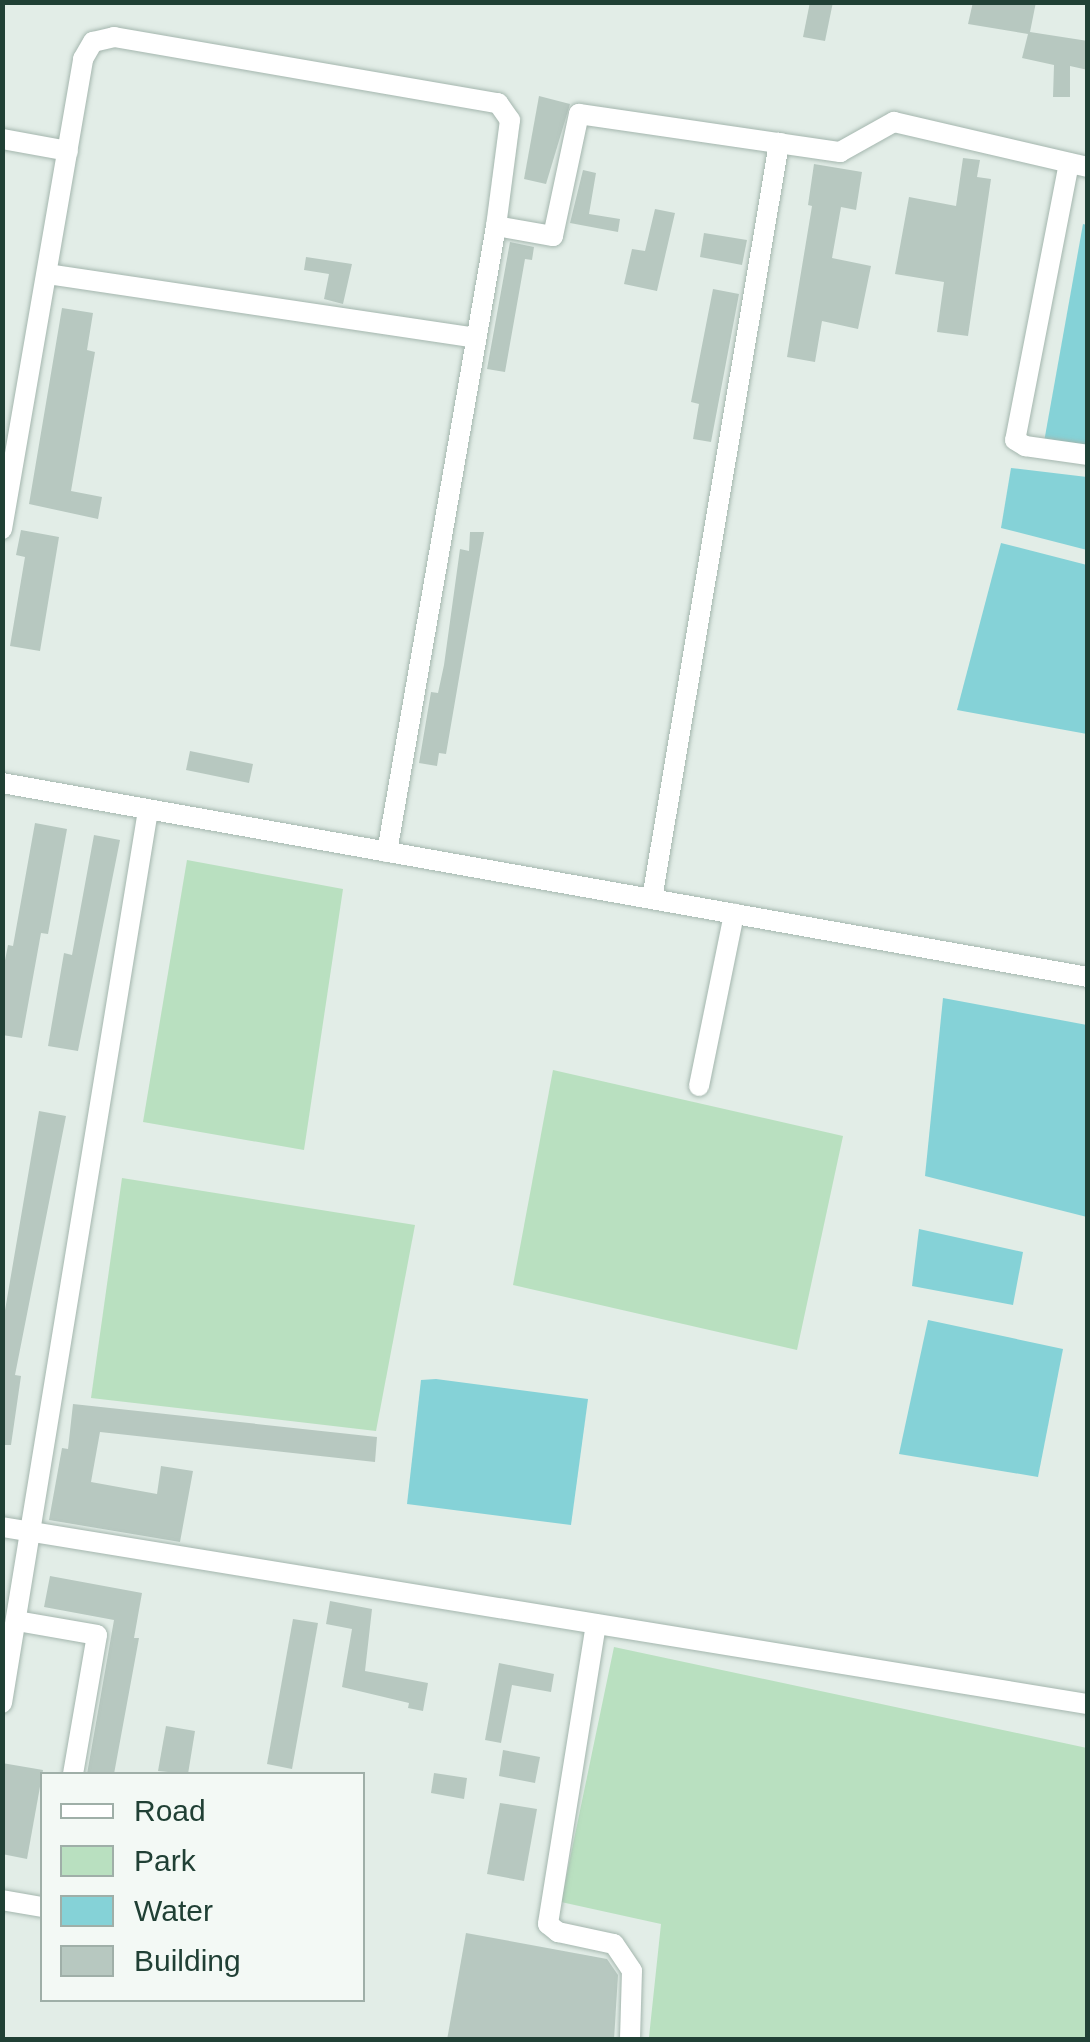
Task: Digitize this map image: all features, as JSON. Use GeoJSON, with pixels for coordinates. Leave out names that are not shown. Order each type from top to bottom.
{"type":"FeatureCollection","features":[{"type":"Feature","properties":{"kind":"street"},"geometry":{"type":"LineString","coordinates":[[2,529],[9,459],[48,274],[84,59],[93,42],[114,37],[498,103],[510,120],[496,226],[387,852]]}},
{"type":"Feature","properties":{"kind":"street"},"geometry":{"type":"LineString","coordinates":[[496,226],[553,236],[579,114],[840,152],[894,122],[1078,165],[1015,440],[1025,446],[1088,455]]}},
{"type":"Feature","properties":{"kind":"street"},"geometry":{"type":"LineString","coordinates":[[2,139],[68,151]]}},
{"type":"Feature","properties":{"kind":"street"},"geometry":{"type":"LineString","coordinates":[[652,900],[779,143]]}},
{"type":"Feature","properties":{"kind":"street"},"geometry":{"type":"LineString","coordinates":[[48,274],[476,338]]}},
{"type":"Feature","properties":{"kind":"street"},"geometry":{"type":"LineString","coordinates":[[2,782],[1088,978]]}},
{"type":"Feature","properties":{"kind":"street"},"geometry":{"type":"LineString","coordinates":[[2,1703],[33,1532],[148,810]]}},
{"type":"Feature","properties":{"kind":"street"},"geometry":{"type":"LineString","coordinates":[[699,1086],[734,914]]}},
{"type":"Feature","properties":{"kind":"street"},"geometry":{"type":"LineString","coordinates":[[2,1527],[1088,1704]]}},
{"type":"Feature","properties":{"kind":"street"},"geometry":{"type":"LineString","coordinates":[[17,1622],[97,1635],[73,1772]]}},
{"type":"Feature","properties":{"kind":"street"},"geometry":{"type":"LineString","coordinates":[[596,1624],[548,1924],[558,1932],[614,1944],[632,1970],[630,2040]]}},
{"type":"Feature","properties":{"kind":"street"},"geometry":{"type":"LineString","coordinates":[[2,1900],[40,1907]]}},
{"type":"Feature","properties":{"kind":"green space"},"geometry":{"type":"Polygon","coordinates":[[[187,860],[343,889],[304,1150],[143,1122],[187,860]]]}},
{"type":"Feature","properties":{"kind":"green space"},"geometry":{"type":"Polygon","coordinates":[[[553,1070],[843,1136],[797,1350],[513,1285],[553,1070]]]}},
{"type":"Feature","properties":{"kind":"green space"},"geometry":{"type":"Polygon","coordinates":[[[122,1178],[415,1225],[376,1431],[91,1398],[122,1178]]]}},
{"type":"Feature","properties":{"kind":"green space"},"geometry":{"type":"Polygon","coordinates":[[[614,1647],[1087,1748],[1087,2039],[649,2037],[661,1924],[561,1902],[614,1647]]]}},
{"type":"Feature","properties":{"kind":"water"},"geometry":{"type":"Polygon","coordinates":[[[1083,224],[1087,225],[1087,449],[1044,442],[1083,224]]]}},
{"type":"Feature","properties":{"kind":"water"},"geometry":{"type":"Polygon","coordinates":[[[1011,468],[1087,477],[1087,550],[1001,528],[1011,468]]]}},
{"type":"Feature","properties":{"kind":"water"},"geometry":{"type":"Polygon","coordinates":[[[1001,543],[1087,565],[1087,734],[957,710],[1001,543]]]}},
{"type":"Feature","properties":{"kind":"water"},"geometry":{"type":"Polygon","coordinates":[[[943,998],[1087,1025],[1087,1217],[925,1176],[943,998]]]}},
{"type":"Feature","properties":{"kind":"water"},"geometry":{"type":"Polygon","coordinates":[[[919,1229],[1023,1252],[1013,1305],[912,1286],[919,1229]]]}},
{"type":"Feature","properties":{"kind":"water"},"geometry":{"type":"Polygon","coordinates":[[[928,1320],[1063,1349],[1038,1477],[899,1454],[928,1320]]]}},
{"type":"Feature","properties":{"kind":"water"},"geometry":{"type":"Polygon","coordinates":[[[421,1380],[588,1399],[571,1525],[407,1504],[421,1380]]]}},
{"type":"Feature","properties":{"kind":"building"},"geometry":{"type":"Polygon","coordinates":[[[810,2],[833,2],[825,41],[803,37],[810,2]]]}},
{"type":"Feature","properties":{"kind":"building"},"geometry":{"type":"Polygon","coordinates":[[[973,2],[1036,2],[1030,32],[1088,41],[1088,70],[1070,66],[1070,97],[1053,97],[1054,65],[1022,58],[1028,34],[968,24],[973,2]]]}},
{"type":"Feature","properties":{"kind":"building"},"geometry":{"type":"Polygon","coordinates":[[[539,96],[570,104],[546,184],[524,179],[539,96]]]}},
{"type":"Feature","properties":{"kind":"building"},"geometry":{"type":"Polygon","coordinates":[[[963,158],[980,160],[977,177],[991,179],[968,336],[937,332],[944,282],[895,274],[909,197],[956,206],[963,158]]]}},
{"type":"Feature","properties":{"kind":"building"},"geometry":{"type":"Polygon","coordinates":[[[814,164],[862,172],[856,210],[841,207],[832,258],[871,266],[858,329],[822,321],[815,362],[787,357],[812,206],[808,205],[814,164]]]}},
{"type":"Feature","properties":{"kind":"building"},"geometry":{"type":"Polygon","coordinates":[[[583,170],[596,173],[589,214],[620,219],[618,232],[570,223],[583,170]]]}},
{"type":"Feature","properties":{"kind":"building"},"geometry":{"type":"Polygon","coordinates":[[[655,209],[675,213],[657,291],[624,284],[632,249],[645,251],[655,209]]]}},
{"type":"Feature","properties":{"kind":"building"},"geometry":{"type":"Polygon","coordinates":[[[704,233],[747,240],[742,265],[700,257],[704,233]]]}},
{"type":"Feature","properties":{"kind":"building"},"geometry":{"type":"Polygon","coordinates":[[[510,242],[534,247],[532,260],[525,259],[505,372],[487,369],[510,242]]]}},
{"type":"Feature","properties":{"kind":"building"},"geometry":{"type":"Polygon","coordinates":[[[306,257],[352,264],[343,304],[324,299],[329,274],[304,270],[306,257]]]}},
{"type":"Feature","properties":{"kind":"building"},"geometry":{"type":"Polygon","coordinates":[[[713,289],[739,294],[711,442],[693,439],[699,404],[691,402],[713,289]]]}},
{"type":"Feature","properties":{"kind":"building"},"geometry":{"type":"Polygon","coordinates":[[[62,308],[93,313],[87,350],[95,352],[71,491],[102,497],[98,519],[29,504],[62,308]]]}},
{"type":"Feature","properties":{"kind":"building"},"geometry":{"type":"Polygon","coordinates":[[[21,530],[59,537],[40,651],[10,646],[25,557],[16,555],[21,530]]]}},
{"type":"Feature","properties":{"kind":"building"},"geometry":{"type":"Polygon","coordinates":[[[470,532],[484,532],[446,754],[439,753],[437,766],[419,763],[431,692],[438,693],[444,665],[460,549],[469,551],[470,532]]]}},
{"type":"Feature","properties":{"kind":"building"},"geometry":{"type":"Polygon","coordinates":[[[190,751],[253,764],[249,783],[186,770],[190,751]]]}},
{"type":"Feature","properties":{"kind":"building"},"geometry":{"type":"Polygon","coordinates":[[[35,823],[67,829],[48,934],[41,933],[22,1038],[2,1035],[2,976],[8,945],[13,946],[35,823]]]}},
{"type":"Feature","properties":{"kind":"building"},"geometry":{"type":"Polygon","coordinates":[[[94,835],[120,840],[78,1051],[48,1046],[64,953],[72,955],[94,835]]]}},
{"type":"Feature","properties":{"kind":"building"},"geometry":{"type":"Polygon","coordinates":[[[39,1111],[66,1116],[15,1375],[21,1376],[11,1445],[2,1445],[2,1328],[39,1111]]]}},
{"type":"Feature","properties":{"kind":"building"},"geometry":{"type":"Polygon","coordinates":[[[73,1404],[377,1437],[375,1462],[100,1432],[91,1482],[157,1494],[161,1466],[193,1471],[180,1542],[49,1520],[62,1448],[68,1449],[73,1404]]]}},
{"type":"Feature","properties":{"kind":"building"},"geometry":{"type":"Polygon","coordinates":[[[50,1576],[142,1593],[134,1638],[139,1638],[114,1772],[87,1772],[114,1620],[44,1607],[50,1576]]]}},
{"type":"Feature","properties":{"kind":"building"},"geometry":{"type":"Polygon","coordinates":[[[330,1601],[372,1609],[365,1671],[428,1683],[423,1711],[408,1708],[409,1703],[342,1687],[352,1629],[326,1624],[330,1601]]]}},
{"type":"Feature","properties":{"kind":"building"},"geometry":{"type":"Polygon","coordinates":[[[293,1619],[318,1623],[292,1769],[267,1764],[293,1619]]]}},
{"type":"Feature","properties":{"kind":"building"},"geometry":{"type":"Polygon","coordinates":[[[499,1663],[554,1674],[551,1692],[512,1685],[501,1743],[485,1740],[499,1663]]]}},
{"type":"Feature","properties":{"kind":"building"},"geometry":{"type":"Polygon","coordinates":[[[166,1726],[195,1731],[188,1772],[158,1771],[166,1726]]]}},
{"type":"Feature","properties":{"kind":"building"},"geometry":{"type":"Polygon","coordinates":[[[503,1750],[540,1757],[535,1783],[499,1776],[503,1750]]]}},
{"type":"Feature","properties":{"kind":"building"},"geometry":{"type":"Polygon","coordinates":[[[2,1763],[43,1770],[27,1859],[2,1854],[2,1763]]]}},
{"type":"Feature","properties":{"kind":"building"},"geometry":{"type":"Polygon","coordinates":[[[434,1773],[467,1778],[464,1799],[431,1793],[434,1773]]]}},
{"type":"Feature","properties":{"kind":"building"},"geometry":{"type":"Polygon","coordinates":[[[500,1803],[537,1809],[524,1881],[487,1874],[500,1803]]]}},
{"type":"Feature","properties":{"kind":"building"},"geometry":{"type":"Polygon","coordinates":[[[466,1933],[607,1959],[618,1975],[614,2040],[447,2040],[466,1933]]]}}]}
